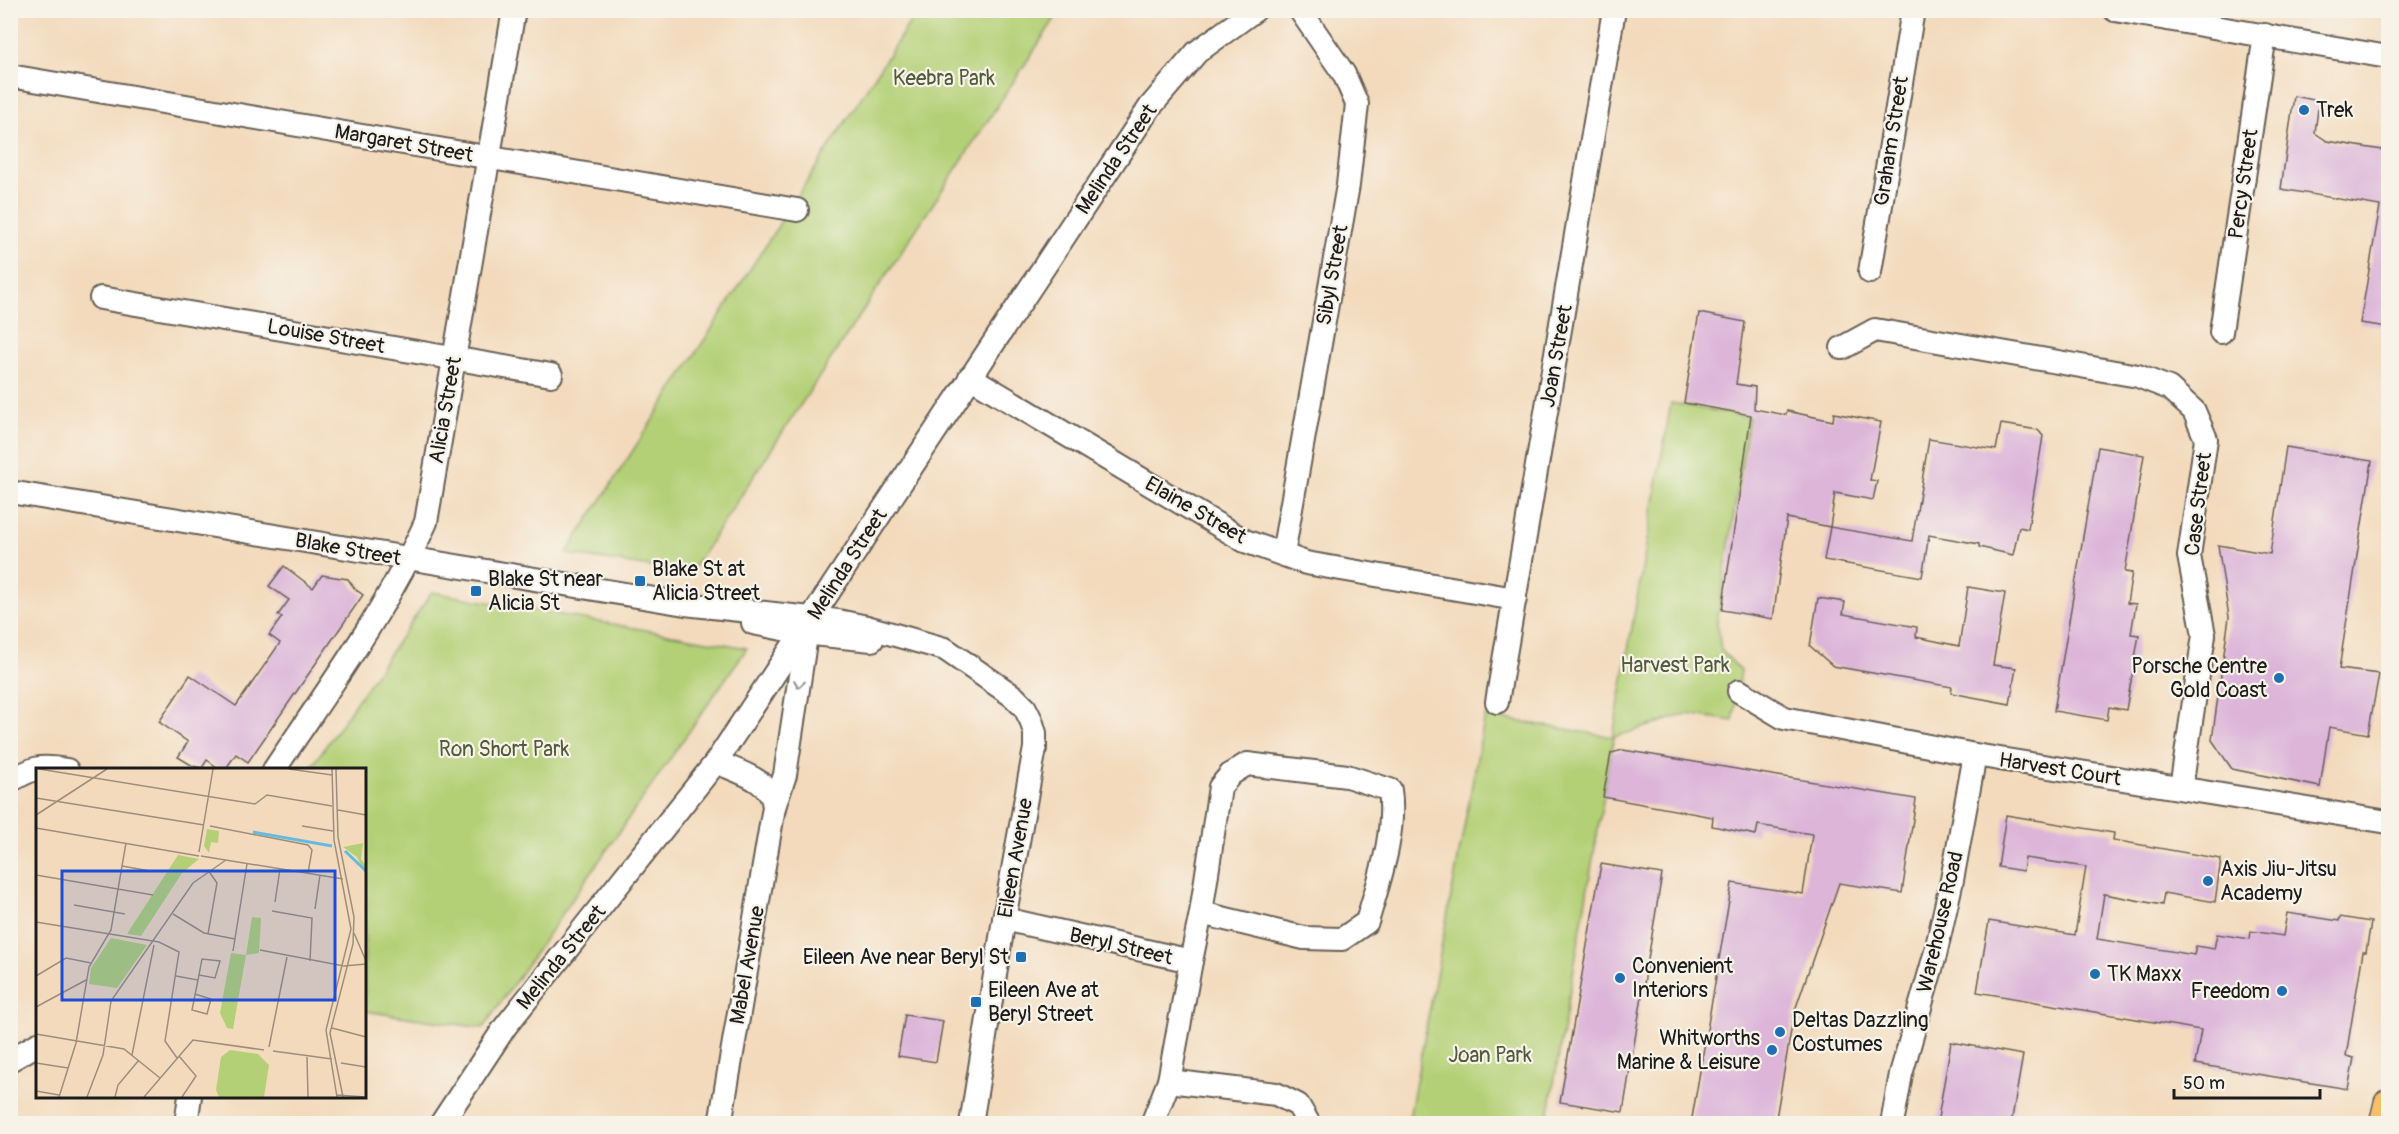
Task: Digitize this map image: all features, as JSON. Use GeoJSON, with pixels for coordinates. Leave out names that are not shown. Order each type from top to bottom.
{"type":"FeatureCollection","features":[{"type":"Feature","properties":{"kind":"main road"},"geometry":{"type":"LineString","coordinates":[[2383,1124],[2388,1103]]}},
{"type":"Feature","properties":{"kind":"street","name":"Alicia Street"},"geometry":{"type":"LineString","coordinates":[[275,768],[377,616],[409,560],[426,522],[514,10]]}},
{"type":"Feature","properties":{"kind":"street","name":"Melinda Street"},"geometry":{"type":"LineString","coordinates":[[441,1124],[505,1027],[716,762],[807,628],[970,377],[1150,107],[1197,52],[1255,10]]}},
{"type":"Feature","properties":{"kind":"street","name":"Sibyl Street"},"geometry":{"type":"LineString","coordinates":[[1283,554],[1348,185],[1357,104],[1344,74],[1300,10]]}},
{"type":"Feature","properties":{"kind":"street","name":"Joan Street"},"geometry":{"type":"LineString","coordinates":[[1497,702],[1614,10]]}},
{"type":"Feature","properties":{"kind":"street","name":"Graham Street"},"geometry":{"type":"LineString","coordinates":[[1870,272],[1913,10]]}},
{"type":"Feature","properties":{"kind":"street"},"geometry":{"type":"LineString","coordinates":[[2115,10],[2159,14],[2388,57]]}},
{"type":"Feature","properties":{"kind":"street","name":"Percy Street"},"geometry":{"type":"LineString","coordinates":[[2221,333],[2265,35]]}},
{"type":"Feature","properties":{"kind":"street","name":"Margaret Street"},"geometry":{"type":"LineString","coordinates":[[10,76],[797,210]]}},
{"type":"Feature","properties":{"kind":"street","name":"Louise Street"},"geometry":{"type":"LineString","coordinates":[[101,298],[551,375]]}},
{"type":"Feature","properties":{"kind":"street","name":"Case Street"},"geometry":{"type":"LineString","coordinates":[[1842,348],[1875,330],[2127,374],[2169,388],[2194,411],[2206,439],[2189,556],[2204,635],[2181,788]]}},
{"type":"Feature","properties":{"kind":"street","name":"Elaine Street"},"geometry":{"type":"LineString","coordinates":[[970,377],[1245,541],[1306,563],[1515,599]]}},
{"type":"Feature","properties":{"kind":"street","name":"Blake Street"},"geometry":{"type":"LineString","coordinates":[[10,492],[685,604],[769,628],[807,628],[852,624],[930,644]]}},
{"type":"Feature","properties":{"kind":"street","name":"Mabel Avenue"},"geometry":{"type":"LineString","coordinates":[[720,1124],[774,807],[785,775],[807,628]]}},
{"type":"Feature","properties":{"kind":"street","name":"Eileen Avenue"},"geometry":{"type":"LineString","coordinates":[[930,644],[945,649],[1013,696],[1025,708],[1035,733],[1035,748],[970,1124]]}},
{"type":"Feature","properties":{"kind":"street","name":"Harvest Court"},"geometry":{"type":"LineString","coordinates":[[1739,691],[1784,718],[1976,755],[2388,822]]}},
{"type":"Feature","properties":{"kind":"street","name":"Warehouse Road"},"geometry":{"type":"LineString","coordinates":[[1892,1124],[1901,1074],[1935,955],[1976,755]]}},
{"type":"Feature","properties":{"kind":"street"},"geometry":{"type":"LineString","coordinates":[[716,762],[766,786],[773,798],[774,807]]}},
{"type":"Feature","properties":{"kind":"street"},"geometry":{"type":"LineString","coordinates":[[1191,961],[1201,913],[1220,787],[1230,774],[1247,764],[1347,776],[1390,790],[1392,806],[1386,855],[1367,922],[1342,939],[1304,938],[1201,913]]}},
{"type":"Feature","properties":{"kind":"street"},"geometry":{"type":"LineString","coordinates":[[10,781],[33,768],[48,766],[58,768]]}},
{"type":"Feature","properties":{"kind":"street","name":"Beryl Street"},"geometry":{"type":"LineString","coordinates":[[1004,919],[1191,961],[1169,1081],[1152,1124]]}},
{"type":"Feature","properties":{"kind":"street"},"geometry":{"type":"LineString","coordinates":[[10,1060],[36,1045]]}},
{"type":"Feature","properties":{"kind":"street"},"geometry":{"type":"LineString","coordinates":[[1169,1081],[1276,1095],[1298,1105],[1309,1124]]}},
{"type":"Feature","properties":{"kind":"street"},"geometry":{"type":"LineString","coordinates":[[186,1124],[190,1098]]}},
{"type":"Feature","properties":{"kind":"green space","name":"Keebra Park"},"geometry":{"type":"Polygon","coordinates":[[[917,11],[1060,11],[690,573],[566,554],[917,11]]]}},
{"type":"Feature","properties":{"kind":"green space","name":"Joan Park"},"geometry":{"type":"Polygon","coordinates":[[[1671,403],[1749,417],[1717,622],[1721,650],[1741,671],[1733,721],[1687,714],[1614,737],[1547,1123],[1408,1124],[1485,716],[1613,737],[1671,403]]]}},
{"type":"Feature","properties":{"kind":"green space","name":"Ron Short Park"},"geometry":{"type":"Polygon","coordinates":[[[432,592],[747,648],[483,1028],[366,1011],[366,768],[311,768],[432,592]]]}},
{"type":"Feature","properties":{"kind":"building"},"geometry":{"type":"Polygon","coordinates":[[[2294,96],[2319,101],[2315,133],[2327,141],[2388,151],[2388,327],[2360,323],[2380,206],[2281,189],[2294,96]]]}},
{"type":"Feature","properties":{"kind":"building"},"geometry":{"type":"Polygon","coordinates":[[[1699,313],[1745,322],[1736,384],[1755,387],[1754,409],[1786,415],[1787,411],[1833,421],[1834,413],[1881,422],[1870,480],[1877,481],[1873,500],[1835,493],[1830,527],[1787,518],[1773,619],[1722,610],[1751,415],[1684,403],[1699,313]]]}},
{"type":"Feature","properties":{"kind":"building"},"geometry":{"type":"Polygon","coordinates":[[[2001,424],[2038,430],[2043,436],[2028,529],[2019,527],[2013,555],[1979,547],[1979,544],[1929,535],[1922,577],[1824,560],[1830,527],[1912,541],[1929,439],[1996,450],[2001,424]]]}},
{"type":"Feature","properties":{"kind":"building"},"geometry":{"type":"Polygon","coordinates":[[[2098,447],[2144,455],[2125,572],[2132,573],[2127,603],[2136,604],[2131,634],[2139,635],[2126,710],[2109,707],[2107,720],[2054,711],[2098,447]]]}},
{"type":"Feature","properties":{"kind":"building","name":"Porsche Centre Gold Coast"},"geometry":{"type":"Polygon","coordinates":[[[2286,447],[2372,461],[2339,669],[2379,674],[2368,734],[2329,727],[2320,787],[2232,769],[2212,740],[2229,617],[2218,545],[2270,554],[2286,447]]]}},
{"type":"Feature","properties":{"kind":"building"},"geometry":{"type":"Polygon","coordinates":[[[284,566],[313,588],[322,575],[348,579],[363,595],[248,762],[236,754],[227,767],[224,768],[219,768],[207,760],[202,768],[193,766],[178,757],[188,742],[159,722],[190,675],[236,706],[280,643],[269,635],[282,617],[278,615],[289,600],[269,586],[284,566]]]}},
{"type":"Feature","properties":{"kind":"building"},"geometry":{"type":"Polygon","coordinates":[[[1968,587],[2005,593],[1993,665],[2016,668],[2010,704],[1951,693],[1952,687],[1833,666],[1810,646],[1818,598],[1845,602],[1843,614],[1917,627],[1916,637],[1959,646],[1968,587]]]}},
{"type":"Feature","properties":{"kind":"building"},"geometry":{"type":"Polygon","coordinates":[[[1623,750],[1916,799],[1902,893],[1839,883],[1794,1013],[1775,1124],[1691,1124],[1732,883],[1803,894],[1812,834],[1758,825],[1756,835],[1712,826],[1713,817],[1603,797],[1611,753],[1623,750]]]}},
{"type":"Feature","properties":{"kind":"building"},"geometry":{"type":"Polygon","coordinates":[[[2006,815],[2114,833],[2113,840],[2221,859],[2215,902],[2164,893],[2162,905],[2104,894],[2097,939],[2194,955],[2196,946],[2214,949],[2217,934],[2250,939],[2251,931],[2283,936],[2287,913],[2339,921],[2340,917],[2371,922],[2366,952],[2363,952],[2346,1056],[2354,1058],[2348,1089],[2195,1064],[2201,1030],[1977,992],[1989,921],[2075,935],[2086,867],[2025,858],[2023,871],[1998,867],[2006,815]]]}},
{"type":"Feature","properties":{"kind":"building"},"geometry":{"type":"Polygon","coordinates":[[[1601,864],[1662,874],[1623,1112],[1560,1102],[1601,864]]]}},
{"type":"Feature","properties":{"kind":"building"},"geometry":{"type":"Polygon","coordinates":[[[905,1015],[943,1021],[936,1062],[898,1056],[905,1015]]]}},
{"type":"Feature","properties":{"kind":"building"},"geometry":{"type":"Polygon","coordinates":[[[1951,1042],[2023,1055],[2011,1124],[1937,1124],[1951,1042]]]}},
{"type":"Feature","properties":{"kind":"place","name":"Trek"},"geometry":{"type":"Point","coordinates":[2304,110]}},
{"type":"Feature","properties":{"kind":"place","name":"Blake St at Alicia Street"},"geometry":{"type":"Point","coordinates":[640,581]}},
{"type":"Feature","properties":{"kind":"place","name":"Blake St near Alicia St"},"geometry":{"type":"Point","coordinates":[476,591]}},
{"type":"Feature","properties":{"kind":"place","name":"Porsche Centre Gold Coast"},"geometry":{"type":"Point","coordinates":[2279,678]}},
{"type":"Feature","properties":{"kind":"place","name":"Axis Jiu-Jitsu Academy"},"geometry":{"type":"Point","coordinates":[2208,881]}},
{"type":"Feature","properties":{"kind":"place","name":"Eileen Ave near Beryl St"},"geometry":{"type":"Point","coordinates":[1021,957]}},
{"type":"Feature","properties":{"kind":"place","name":"TK Maxx"},"geometry":{"type":"Point","coordinates":[2095,974]}},
{"type":"Feature","properties":{"kind":"place","name":"Convenient Interiors"},"geometry":{"type":"Point","coordinates":[1620,978]}},
{"type":"Feature","properties":{"kind":"place","name":"Freedom"},"geometry":{"type":"Point","coordinates":[2282,991]}},
{"type":"Feature","properties":{"kind":"place","name":"Eileen Ave at Beryl Street"},"geometry":{"type":"Point","coordinates":[976,1002]}},
{"type":"Feature","properties":{"kind":"place","name":"Deltas Dazzling Costumes"},"geometry":{"type":"Point","coordinates":[1780,1032]}},
{"type":"Feature","properties":{"kind":"place","name":"Whitworths Marine & Leisure"},"geometry":{"type":"Point","coordinates":[1772,1050]}},
{"type":"Feature","properties":{"kind":"park label","name":"Harvest Park"},"geometry":{"type":"Point","coordinates":[1675,665]}}]}
